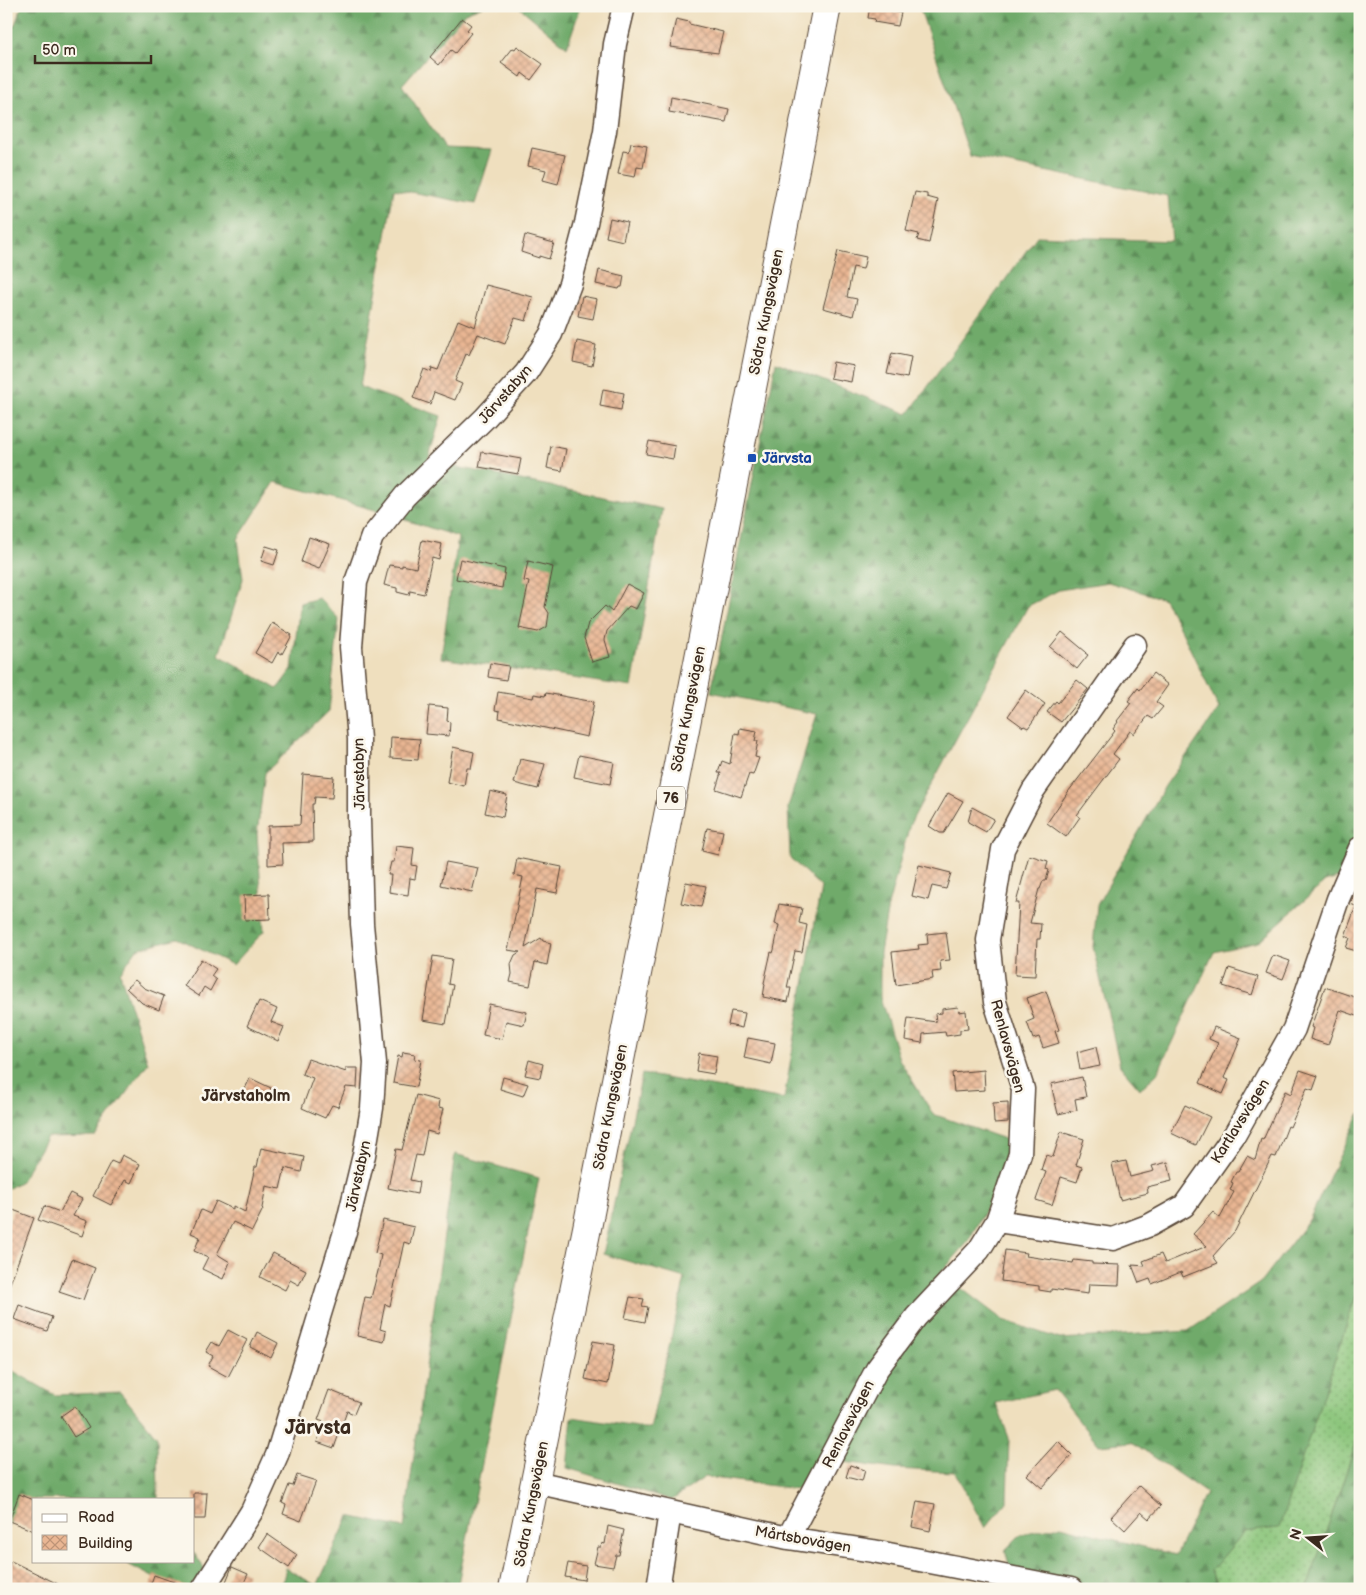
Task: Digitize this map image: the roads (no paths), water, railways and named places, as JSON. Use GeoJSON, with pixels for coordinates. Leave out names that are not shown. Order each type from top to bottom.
{"type":"FeatureCollection","features":[{"type":"Feature","properties":{"kind":"main road","name":"Södra Kungsvägen"},"geometry":{"type":"LineString","coordinates":[[514,1589],[827,6]]}},
{"type":"Feature","properties":{"kind":"street","name":"Järvstabyn"},"geometry":{"type":"LineString","coordinates":[[203,1589],[252,1511],[277,1455],[347,1225],[364,1155],[372,1108],[375,1063],[362,924],[359,740],[351,646],[356,582],[372,537],[405,496],[485,418],[526,373],[551,334],[570,284],[586,223],[605,131],[615,44],[624,6]]}},
{"type":"Feature","properties":{"kind":"street","name":"Renlavsvägen"},"geometry":{"type":"LineString","coordinates":[[788,1538],[877,1369],[916,1317],[979,1250],[996,1221],[1020,1154],[1023,1089],[995,1002],[988,940],[1004,849],[1033,791],[1136,645]]}},
{"type":"Feature","properties":{"kind":"street","name":"Kartlavsvägen"},"geometry":{"type":"LineString","coordinates":[[996,1221],[1113,1239],[1150,1225],[1184,1206],[1235,1134],[1294,1029],[1338,899],[1360,848]]}},
{"type":"Feature","properties":{"kind":"street","name":"Mårtsbovägen"},"geometry":{"type":"LineString","coordinates":[[535,1482],[788,1538],[873,1551],[1071,1589]]}},
{"type":"Feature","properties":{"kind":"street"},"geometry":{"type":"LineString","coordinates":[[658,1589],[670,1512]]}},
{"type":"Feature","properties":{"kind":"railway"},"geometry":{"type":"LineString","coordinates":[[6,14],[9,6]]}},
{"type":"Feature","properties":{"kind":"place","name":"Järvsta"},"geometry":{"type":"Point","coordinates":[752,458]}},
{"type":"Feature","properties":{"kind":"district","name":"Järvstaholm"},"geometry":{"type":"Point","coordinates":[246,1095]}},
{"type":"Feature","properties":{"kind":"district","name":"Järvsta"},"geometry":{"type":"Point","coordinates":[318,1427]}}]}
